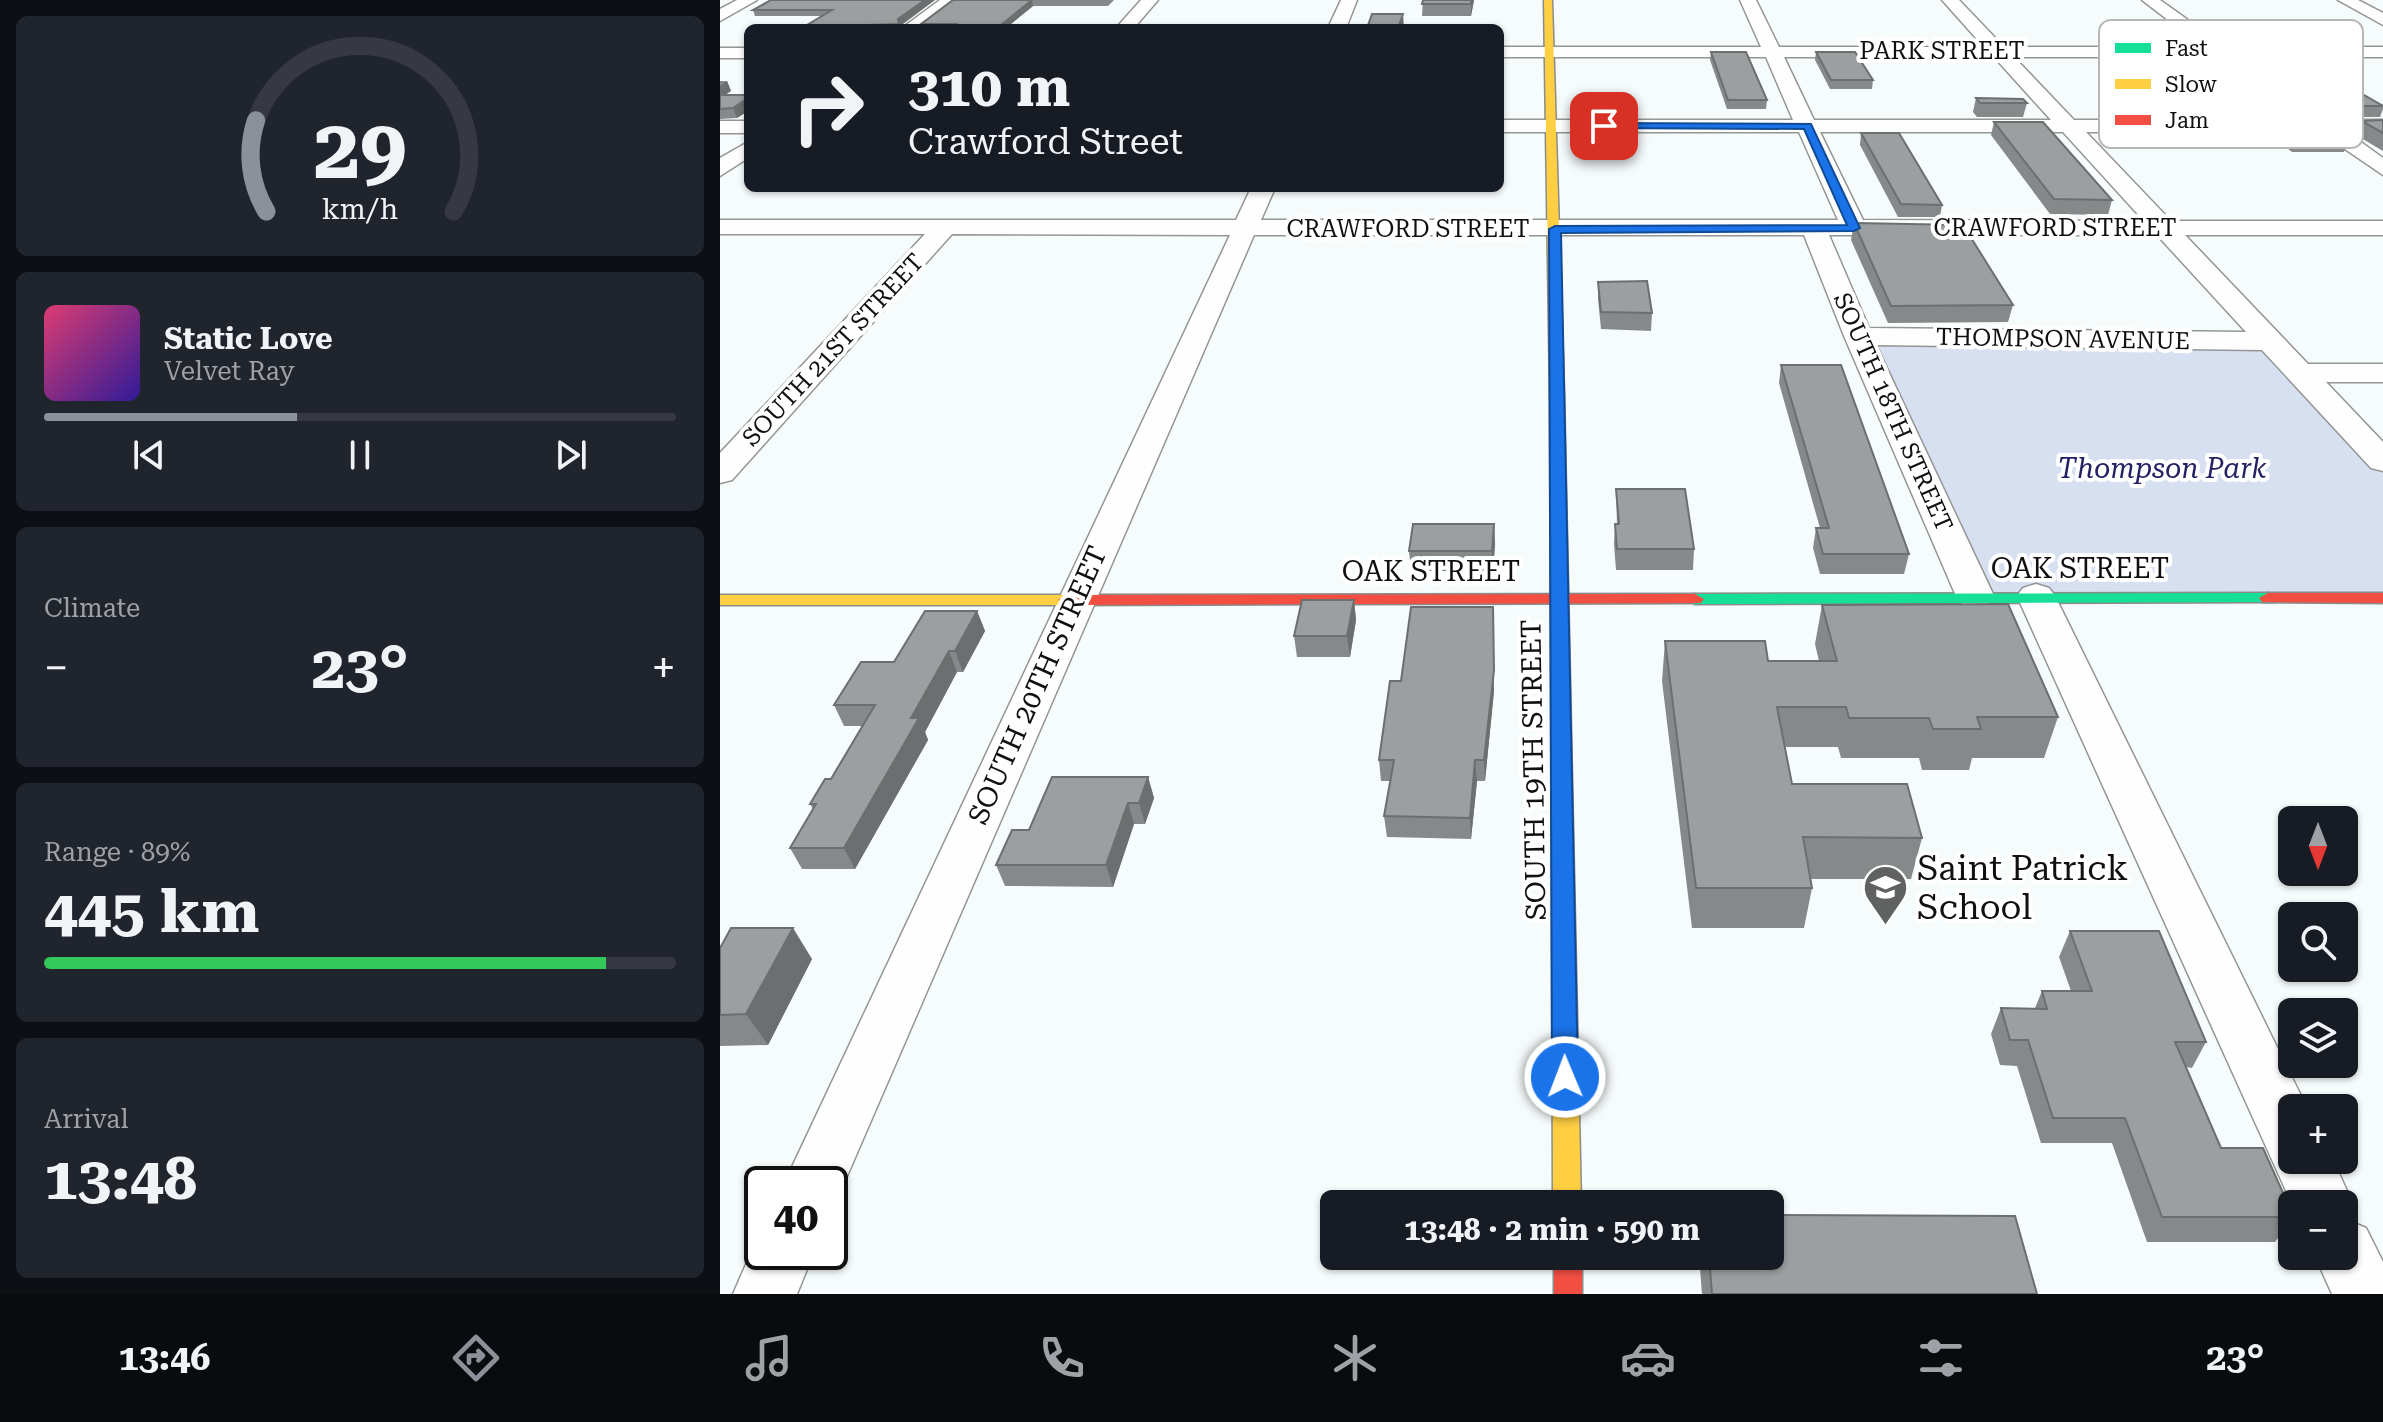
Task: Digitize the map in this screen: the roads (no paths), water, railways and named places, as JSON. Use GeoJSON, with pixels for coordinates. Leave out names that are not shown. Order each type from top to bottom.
{"type":"FeatureCollection","features":[{"type":"Feature","properties":{"kind":"street"},"geometry":{"type":"LineString","coordinates":[[720,16],[749,0]]}},
{"type":"Feature","properties":{"kind":"street"},"geometry":{"type":"LineString","coordinates":[[917,24],[950,0]]}},
{"type":"Feature","properties":{"kind":"street"},"geometry":{"type":"LineString","coordinates":[[1129,24],[1150,0]]}},
{"type":"Feature","properties":{"kind":"street"},"geometry":{"type":"LineString","coordinates":[[1339,24],[1349,0]]}},
{"type":"Feature","properties":{"kind":"street","name":"SOUTH 19TH STREET"},"geometry":{"type":"LineString","coordinates":[[1548,0],[1555,229],[1567,1190]]}},
{"type":"Feature","properties":{"kind":"street"},"geometry":{"type":"LineString","coordinates":[[1748,0],[1854,228]]}},
{"type":"Feature","properties":{"kind":"street"},"geometry":{"type":"LineString","coordinates":[[1950,0],[2297,373],[2383,461]]}},
{"type":"Feature","properties":{"kind":"street"},"geometry":{"type":"LineString","coordinates":[[2150,0],[2177,20]]}},
{"type":"Feature","properties":{"kind":"street"},"geometry":{"type":"LineString","coordinates":[[2346,0],[2383,20]]}},
{"type":"Feature","properties":{"kind":"street","name":"PARK STREET"},"geometry":{"type":"LineString","coordinates":[[1504,52],[2099,51]]}},
{"type":"Feature","properties":{"kind":"street"},"geometry":{"type":"LineString","coordinates":[[720,53],[744,53]]}},
{"type":"Feature","properties":{"kind":"street"},"geometry":{"type":"LineString","coordinates":[[1504,126],[2099,126]]}},
{"type":"Feature","properties":{"kind":"street"},"geometry":{"type":"LineString","coordinates":[[2363,126],[2383,126]]}},
{"type":"Feature","properties":{"kind":"street"},"geometry":{"type":"LineString","coordinates":[[720,127],[744,127]]}},
{"type":"Feature","properties":{"kind":"street"},"geometry":{"type":"LineString","coordinates":[[2355,148],[2383,168]]}},
{"type":"Feature","properties":{"kind":"street"},"geometry":{"type":"LineString","coordinates":[[720,169],[744,151]]}},
{"type":"Feature","properties":{"kind":"street","name":"SOUTH 20TH STREET"},"geometry":{"type":"LineString","coordinates":[[822,1166],[1261,192]]}},
{"type":"Feature","properties":{"kind":"street","name":"CRAWFORD STREET"},"geometry":{"type":"LineString","coordinates":[[720,227],[2383,228]]}},
{"type":"Feature","properties":{"kind":"street","name":"SOUTH 21ST STREET"},"geometry":{"type":"LineString","coordinates":[[720,473],[945,227]]}},
{"type":"Feature","properties":{"kind":"street","name":"SOUTH 18TH STREET"},"geometry":{"type":"LineString","coordinates":[[1814,228],[1858,336],[1975,596]]}},
{"type":"Feature","properties":{"kind":"street","name":"THOMPSON AVENUE"},"geometry":{"type":"LineString","coordinates":[[1858,336],[2267,341]]}},
{"type":"Feature","properties":{"kind":"street"},"geometry":{"type":"LineString","coordinates":[[2297,373],[2383,373]]}},
{"type":"Feature","properties":{"kind":"street","name":"OAK STREET"},"geometry":{"type":"LineString","coordinates":[[720,600],[1975,596],[2383,598]]}},
{"type":"Feature","properties":{"kind":"street"},"geometry":{"type":"LineString","coordinates":[[2036,596],[2278,1109]]}},
{"type":"Feature","properties":{"kind":"street"},"geometry":{"type":"LineString","coordinates":[[765,1294],[775,1270]]}},
{"type":"Feature","properties":{"kind":"street"},"geometry":{"type":"LineString","coordinates":[[1568,1270],[1568,1294]]}},
{"type":"Feature","properties":{"kind":"street"},"geometry":{"type":"LineString","coordinates":[[2354,1270],[2365,1294]]}},
{"type":"Feature","properties":{"kind":"place","name":"Saint Patrick School"},"geometry":{"type":"Point","coordinates":[1886,927]}},
{"type":"Feature","properties":{"kind":"park label","name":"Thompson Park"},"geometry":{"type":"Point","coordinates":[2162,468]}}]}
